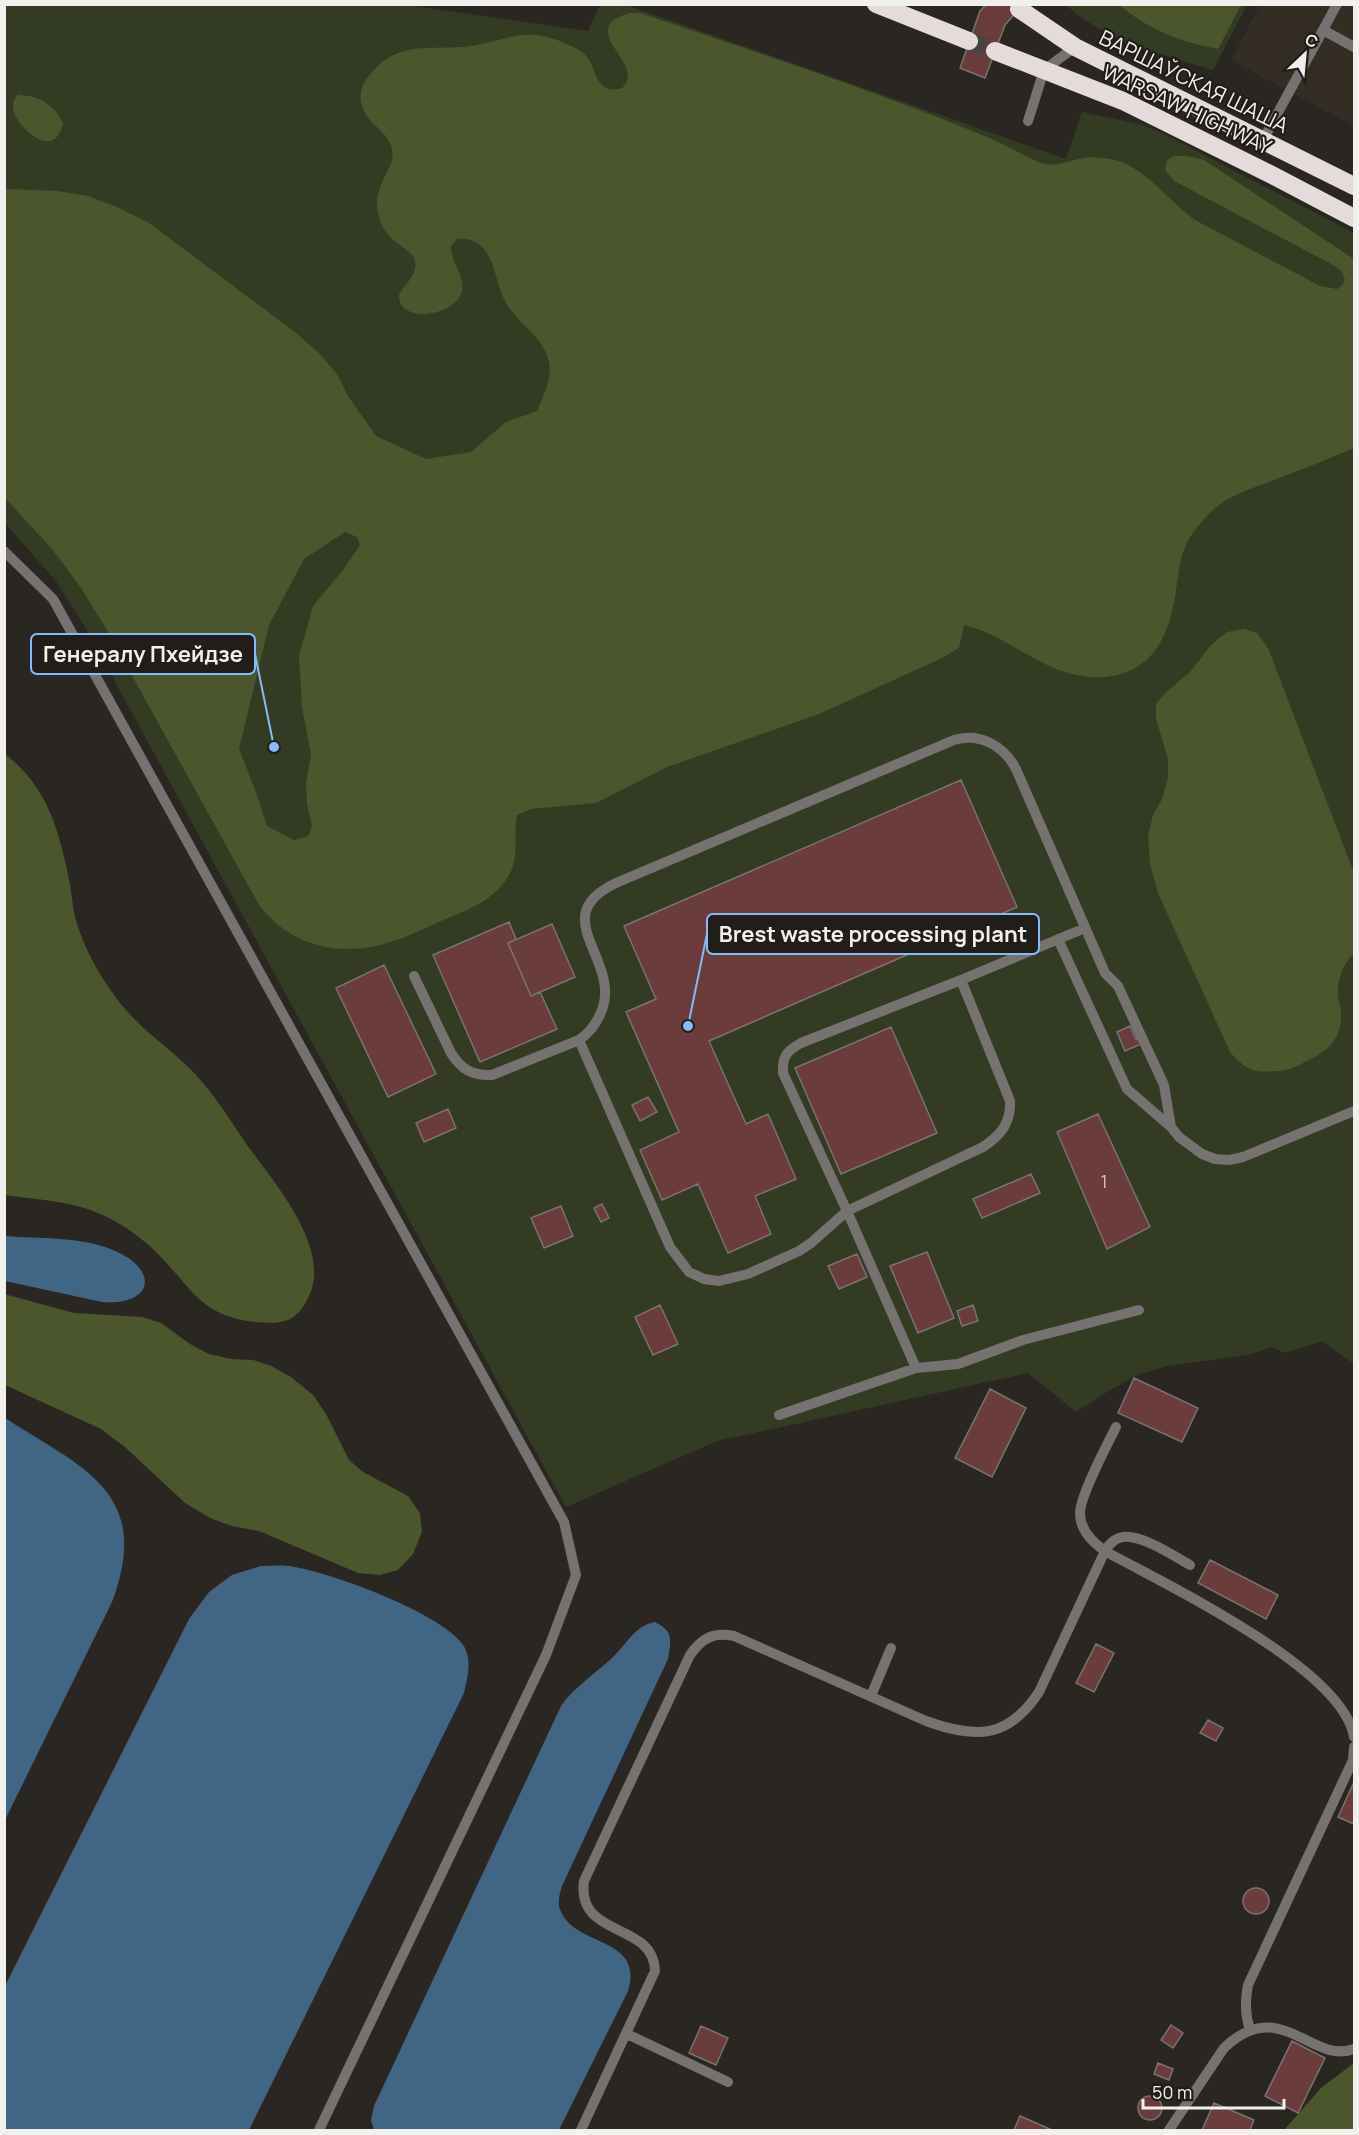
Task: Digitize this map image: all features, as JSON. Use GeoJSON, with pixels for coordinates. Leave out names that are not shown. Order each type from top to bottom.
{"type":"FeatureCollection","features":[{"type":"Feature","properties":{"kind":"highway"},"geometry":{"type":"LineString","coordinates":[[876,4],[969,42]]}},
{"type":"Feature","properties":{"kind":"highway","name":"ВАРШАЎСКАЯ ШАША"},"geometry":{"type":"LineString","coordinates":[[1019,9],[1075,47],[1354,186]]}},
{"type":"Feature","properties":{"kind":"highway","name":"WARSAW HIGHWAY"},"geometry":{"type":"LineString","coordinates":[[995,51],[1123,101],[1354,218]]}},
{"type":"Feature","properties":{"kind":"lane"},"geometry":{"type":"LineString","coordinates":[[1263,140],[1337,4]]}},
{"type":"Feature","properties":{"kind":"lane"},"geometry":{"type":"LineString","coordinates":[[1323,30],[1354,47]]}},
{"type":"Feature","properties":{"kind":"lane"},"geometry":{"type":"LineString","coordinates":[[1028,121],[1044,70],[1075,47]]}},
{"type":"Feature","properties":{"kind":"lane"},"geometry":{"type":"LineString","coordinates":[[4,551],[53,599],[564,1522],[576,1575],[546,1655],[319,2130]]}},
{"type":"Feature","properties":{"kind":"lane"},"geometry":{"type":"LineString","coordinates":[[414,976],[456,1062],[467,1071],[479,1076],[492,1076],[579,1040],[595,1025],[605,1000],[606,987],[603,973],[585,926],[588,904],[595,895],[616,883],[964,737],[984,740],[1004,751],[1011,759],[1105,973],[1118,986],[1164,1085],[1172,1127]]}},
{"type":"Feature","properties":{"kind":"lane"},"geometry":{"type":"LineString","coordinates":[[916,1368],[783,1073],[782,1059],[788,1050],[801,1043],[1085,928]]}},
{"type":"Feature","properties":{"kind":"lane"},"geometry":{"type":"LineString","coordinates":[[1059,939],[1127,1089],[1172,1127],[1179,1137],[1202,1154],[1215,1159],[1230,1160],[1354,1111]]}},
{"type":"Feature","properties":{"kind":"lane"},"geometry":{"type":"LineString","coordinates":[[579,1040],[670,1247],[689,1272],[704,1279],[719,1281],[748,1274],[799,1251],[847,1211],[983,1148],[994,1140],[1005,1127],[1010,1115],[1010,1101],[961,980]]}},
{"type":"Feature","properties":{"kind":"lane"},"geometry":{"type":"LineString","coordinates":[[779,1415],[916,1368],[958,1364],[1023,1340],[1139,1310]]}},
{"type":"Feature","properties":{"kind":"lane"},"geometry":{"type":"LineString","coordinates":[[1116,1427],[1083,1499],[1080,1513],[1083,1527],[1091,1540],[1105,1551],[1274,1647],[1291,1659],[1332,1697],[1344,1711],[1354,1729]]}},
{"type":"Feature","properties":{"kind":"lane"},"geometry":{"type":"LineString","coordinates":[[581,2130],[656,1971],[655,1959],[643,1943],[592,1914],[585,1903],[584,1881],[690,1655],[698,1643],[708,1636],[721,1633],[734,1636],[936,1725],[967,1732],[984,1732],[1002,1728],[1017,1720],[1029,1707],[1039,1692],[1105,1551],[1115,1539],[1132,1537],[1190,1565]]}},
{"type":"Feature","properties":{"kind":"lane"},"geometry":{"type":"LineString","coordinates":[[870,1696],[891,1648]]}},
{"type":"Feature","properties":{"kind":"lane"},"geometry":{"type":"LineString","coordinates":[[1251,2030],[1245,2002],[1248,1985],[1353,1760],[1354,1747]]}},
{"type":"Feature","properties":{"kind":"lane"},"geometry":{"type":"LineString","coordinates":[[1169,2130],[1224,2048],[1235,2037],[1251,2030],[1269,2028],[1288,2031],[1339,2052],[1354,2049]]}},
{"type":"Feature","properties":{"kind":"lane"},"geometry":{"type":"LineString","coordinates":[[627,2034],[729,2082]]}},
{"type":"Feature","properties":{"kind":"shaded area"},"geometry":{"type":"Polygon","coordinates":[[[1260,5],[1354,5],[1354,126],[1231,60],[1260,5]]]}},
{"type":"Feature","properties":{"kind":"green space"},"geometry":{"type":"Polygon","coordinates":[[[400,4],[588,31],[600,5],[626,5],[1066,159],[1082,112],[1139,124],[1160,132],[1354,233],[1354,1364],[1322,1341],[1285,1353],[1272,1347],[1248,1355],[1167,1366],[1137,1375],[1076,1412],[1028,1373],[717,1441],[566,1507],[85,627],[56,581],[5,523],[4,5],[400,4]]]}},
{"type":"Feature","properties":{"kind":"green space"},"geometry":{"type":"Polygon","coordinates":[[[1066,5],[1247,5],[1213,70],[1117,38],[1082,18],[1066,5]]]}},
{"type":"Feature","properties":{"kind":"green space"},"geometry":{"type":"Polygon","coordinates":[[[1119,5],[1241,5],[1218,49],[1166,34],[1142,22],[1119,5]]]}},
{"type":"Feature","properties":{"kind":"green space"},"geometry":{"type":"Polygon","coordinates":[[[630,13],[640,13],[727,42],[858,87],[944,120],[1042,163],[1060,164],[1090,158],[1111,159],[1123,163],[1145,176],[1195,220],[1320,286],[1337,289],[1342,286],[1345,280],[1342,272],[1335,266],[1176,182],[1166,172],[1168,160],[1172,157],[1185,156],[1204,160],[1354,259],[1354,448],[1240,493],[1210,513],[1193,532],[1183,552],[1173,607],[1163,638],[1146,661],[1134,669],[1106,677],[1072,674],[1055,669],[995,637],[964,625],[959,648],[940,659],[819,714],[667,767],[596,803],[531,809],[517,815],[512,870],[502,886],[487,899],[469,909],[406,937],[375,946],[356,949],[320,946],[287,931],[272,920],[259,905],[104,625],[79,585],[52,549],[5,498],[5,189],[57,191],[88,196],[149,223],[295,332],[320,354],[337,374],[348,396],[376,436],[426,459],[471,452],[506,422],[537,411],[548,381],[549,362],[542,345],[506,303],[487,253],[474,241],[457,239],[451,246],[462,284],[459,298],[453,305],[444,310],[424,314],[406,310],[401,304],[399,295],[413,275],[415,263],[412,255],[388,235],[380,219],[377,206],[378,194],[390,166],[392,149],[388,139],[363,109],[361,91],[367,78],[377,67],[398,53],[421,48],[471,46],[528,35],[551,38],[576,48],[587,57],[601,84],[611,90],[623,88],[628,75],[609,36],[608,27],[615,19],[630,13]],[[345,532],[304,559],[269,625],[239,749],[267,826],[294,840],[308,836],[312,826],[307,804],[306,783],[311,755],[302,707],[299,656],[313,606],[360,545],[357,537],[345,532]]]}},
{"type":"Feature","properties":{"kind":"green space"},"geometry":{"type":"Polygon","coordinates":[[[18,95],[39,99],[51,106],[63,123],[55,139],[44,141],[36,138],[22,125],[13,109],[18,95]]]}},
{"type":"Feature","properties":{"kind":"green space"},"geometry":{"type":"Polygon","coordinates":[[[1244,629],[1257,633],[1268,648],[1354,873],[1354,953],[1344,967],[1340,978],[1338,997],[1341,1022],[1337,1036],[1323,1052],[1294,1067],[1287,1070],[1263,1072],[1246,1067],[1230,1052],[1158,893],[1150,864],[1148,836],[1153,815],[1162,799],[1168,778],[1168,759],[1156,719],[1156,704],[1165,693],[1190,672],[1211,645],[1227,632],[1244,629]]]}},
{"type":"Feature","properties":{"kind":"green space"},"geometry":{"type":"Polygon","coordinates":[[[4,753],[32,781],[50,812],[61,846],[80,934],[105,982],[137,1022],[182,1061],[203,1083],[271,1177],[296,1216],[313,1257],[314,1277],[306,1303],[290,1319],[259,1322],[236,1319],[221,1313],[198,1298],[145,1242],[114,1221],[70,1204],[5,1195],[4,753]]]}},
{"type":"Feature","properties":{"kind":"green space"},"geometry":{"type":"Polygon","coordinates":[[[4,1294],[74,1313],[142,1317],[161,1323],[190,1344],[209,1354],[231,1359],[253,1360],[271,1366],[291,1377],[313,1395],[326,1414],[349,1460],[363,1472],[408,1496],[420,1513],[422,1532],[413,1554],[398,1570],[380,1575],[358,1573],[259,1531],[232,1526],[210,1518],[185,1503],[125,1447],[101,1429],[5,1385],[4,1294]]]}},
{"type":"Feature","properties":{"kind":"green space"},"geometry":{"type":"Polygon","coordinates":[[[1354,2063],[1354,2130],[1284,2130],[1321,2088],[1354,2063]]]}},
{"type":"Feature","properties":{"kind":"water"},"geometry":{"type":"Polygon","coordinates":[[[5,1236],[73,1240],[113,1250],[128,1258],[138,1267],[144,1276],[145,1285],[141,1292],[132,1298],[119,1302],[102,1302],[5,1281],[5,1236]]]}},
{"type":"Feature","properties":{"kind":"water"},"geometry":{"type":"Polygon","coordinates":[[[5,1418],[61,1453],[104,1488],[117,1509],[124,1534],[122,1565],[112,1602],[5,1820],[5,1418]]]}},
{"type":"Feature","properties":{"kind":"water"},"geometry":{"type":"Polygon","coordinates":[[[261,1566],[288,1566],[329,1576],[384,1596],[436,1622],[454,1635],[465,1648],[469,1665],[464,1693],[249,2130],[5,2130],[5,1986],[189,1619],[209,1592],[232,1575],[261,1566]]]}},
{"type":"Feature","properties":{"kind":"water"},"geometry":{"type":"Polygon","coordinates":[[[655,1622],[665,1629],[670,1637],[668,1659],[562,1886],[559,1897],[560,1909],[567,1921],[578,1930],[617,1951],[626,1960],[630,1973],[628,1991],[559,2130],[374,2130],[371,2120],[374,2106],[561,1706],[579,1686],[613,1657],[636,1631],[655,1622]]]}},
{"type":"Feature","properties":{"kind":"building"},"geometry":{"type":"Polygon","coordinates":[[[987,4],[1023,4],[1005,25],[985,78],[960,68],[980,11],[987,4]]]}},
{"type":"Feature","properties":{"kind":"building"},"geometry":{"type":"Polygon","coordinates":[[[961,780],[1017,907],[709,1041],[746,1124],[768,1114],[796,1179],[755,1196],[771,1234],[728,1253],[698,1184],[662,1200],[640,1150],[679,1132],[626,1012],[656,999],[624,926],[961,780]]]}},
{"type":"Feature","properties":{"kind":"building"},"geometry":{"type":"Polygon","coordinates":[[[509,922],[516,939],[508,943],[531,996],[540,992],[557,1029],[480,1062],[433,955],[509,922]]]}},
{"type":"Feature","properties":{"kind":"building"},"geometry":{"type":"Polygon","coordinates":[[[552,924],[575,977],[531,996],[508,943],[552,924]]]}},
{"type":"Feature","properties":{"kind":"building"},"geometry":{"type":"Polygon","coordinates":[[[384,965],[436,1074],[388,1097],[336,988],[384,965]]]}},
{"type":"Feature","properties":{"kind":"building"},"geometry":{"type":"Polygon","coordinates":[[[1130,1026],[1141,1044],[1125,1051],[1117,1032],[1130,1026]]]}},
{"type":"Feature","properties":{"kind":"building"},"geometry":{"type":"Polygon","coordinates":[[[891,1027],[937,1133],[841,1174],[795,1068],[891,1027]]]}},
{"type":"Feature","properties":{"kind":"building"},"geometry":{"type":"Polygon","coordinates":[[[648,1097],[657,1112],[640,1121],[632,1105],[648,1097]]]}},
{"type":"Feature","properties":{"kind":"building"},"geometry":{"type":"Polygon","coordinates":[[[448,1109],[456,1128],[424,1142],[416,1123],[448,1109]]]}},
{"type":"Feature","properties":{"kind":"building"},"geometry":{"type":"Polygon","coordinates":[[[1098,1114],[1150,1227],[1107,1249],[1057,1132],[1098,1114]]]}},
{"type":"Feature","properties":{"kind":"building"},"geometry":{"type":"Polygon","coordinates":[[[1031,1174],[1040,1193],[982,1218],[973,1199],[1031,1174]]]}},
{"type":"Feature","properties":{"kind":"building"},"geometry":{"type":"Polygon","coordinates":[[[602,1204],[609,1218],[601,1222],[594,1208],[602,1204]]]}},
{"type":"Feature","properties":{"kind":"building"},"geometry":{"type":"Polygon","coordinates":[[[561,1206],[573,1236],[544,1248],[531,1218],[561,1206]]]}},
{"type":"Feature","properties":{"kind":"building"},"geometry":{"type":"Polygon","coordinates":[[[927,1252],[954,1318],[918,1333],[890,1266],[927,1252]]]}},
{"type":"Feature","properties":{"kind":"building"},"geometry":{"type":"Polygon","coordinates":[[[857,1254],[867,1277],[839,1289],[828,1266],[857,1254]]]}},
{"type":"Feature","properties":{"kind":"building"},"geometry":{"type":"Polygon","coordinates":[[[660,1305],[678,1344],[653,1355],[635,1317],[660,1305]]]}},
{"type":"Feature","properties":{"kind":"building"},"geometry":{"type":"Polygon","coordinates":[[[973,1305],[978,1321],[962,1326],[957,1311],[973,1305]]]}},
{"type":"Feature","properties":{"kind":"building"},"geometry":{"type":"Polygon","coordinates":[[[1134,1378],[1198,1408],[1182,1442],[1118,1413],[1134,1378]]]}},
{"type":"Feature","properties":{"kind":"building"},"geometry":{"type":"Polygon","coordinates":[[[990,1389],[1026,1408],[992,1477],[955,1458],[990,1389]]]}},
{"type":"Feature","properties":{"kind":"building"},"geometry":{"type":"Polygon","coordinates":[[[1210,1560],[1278,1595],[1266,1619],[1198,1583],[1210,1560]]]}},
{"type":"Feature","properties":{"kind":"building"},"geometry":{"type":"Polygon","coordinates":[[[1096,1644],[1114,1653],[1094,1692],[1076,1683],[1096,1644]]]}},
{"type":"Feature","properties":{"kind":"building"},"geometry":{"type":"Polygon","coordinates":[[[1208,1720],[1223,1728],[1216,1741],[1200,1733],[1208,1720]]]}},
{"type":"Feature","properties":{"kind":"building"},"geometry":{"type":"Polygon","coordinates":[[[1354,1782],[1354,1824],[1338,1817],[1354,1782]]]}},
{"type":"Feature","properties":{"kind":"building"},"geometry":{"type":"Polygon","coordinates":[[[1256,1888],[1265,1892],[1269,1901],[1265,1910],[1256,1914],[1247,1910],[1243,1901],[1247,1892],[1256,1888]]]}},
{"type":"Feature","properties":{"kind":"building"},"geometry":{"type":"Polygon","coordinates":[[[1171,2025],[1183,2033],[1173,2048],[1161,2040],[1171,2025]]]}},
{"type":"Feature","properties":{"kind":"building"},"geometry":{"type":"Polygon","coordinates":[[[701,2026],[728,2038],[716,2065],[689,2053],[701,2026]]]}},
{"type":"Feature","properties":{"kind":"building"},"geometry":{"type":"Polygon","coordinates":[[[1292,2041],[1325,2058],[1298,2113],[1265,2096],[1292,2041]]]}},
{"type":"Feature","properties":{"kind":"building"},"geometry":{"type":"Polygon","coordinates":[[[1158,2063],[1173,2069],[1169,2080],[1154,2074],[1158,2063]]]}},
{"type":"Feature","properties":{"kind":"building"},"geometry":{"type":"Polygon","coordinates":[[[1150,2096],[1155,2097],[1161,2103],[1161,2113],[1155,2119],[1150,2120],[1145,2119],[1139,2113],[1138,2108],[1139,2103],[1145,2097],[1150,2096]]]}},
{"type":"Feature","properties":{"kind":"building"},"geometry":{"type":"Polygon","coordinates":[[[1214,2103],[1254,2120],[1250,2130],[1202,2130],[1214,2103]]]}},
{"type":"Feature","properties":{"kind":"building"},"geometry":{"type":"Polygon","coordinates":[[[1020,2116],[1052,2130],[1014,2130],[1020,2116]]]}},
{"type":"Feature","properties":{"kind":"tunnel"},"geometry":{"type":"LineString","coordinates":[[969,41],[995,51]]}},
{"type":"Feature","properties":{"kind":"place","name":"Генералу Пхейдзе"},"geometry":{"type":"Point","coordinates":[274,747]}},
{"type":"Feature","properties":{"kind":"place","name":"Brest waste processing plant"},"geometry":{"type":"Point","coordinates":[688,1026]}}]}
